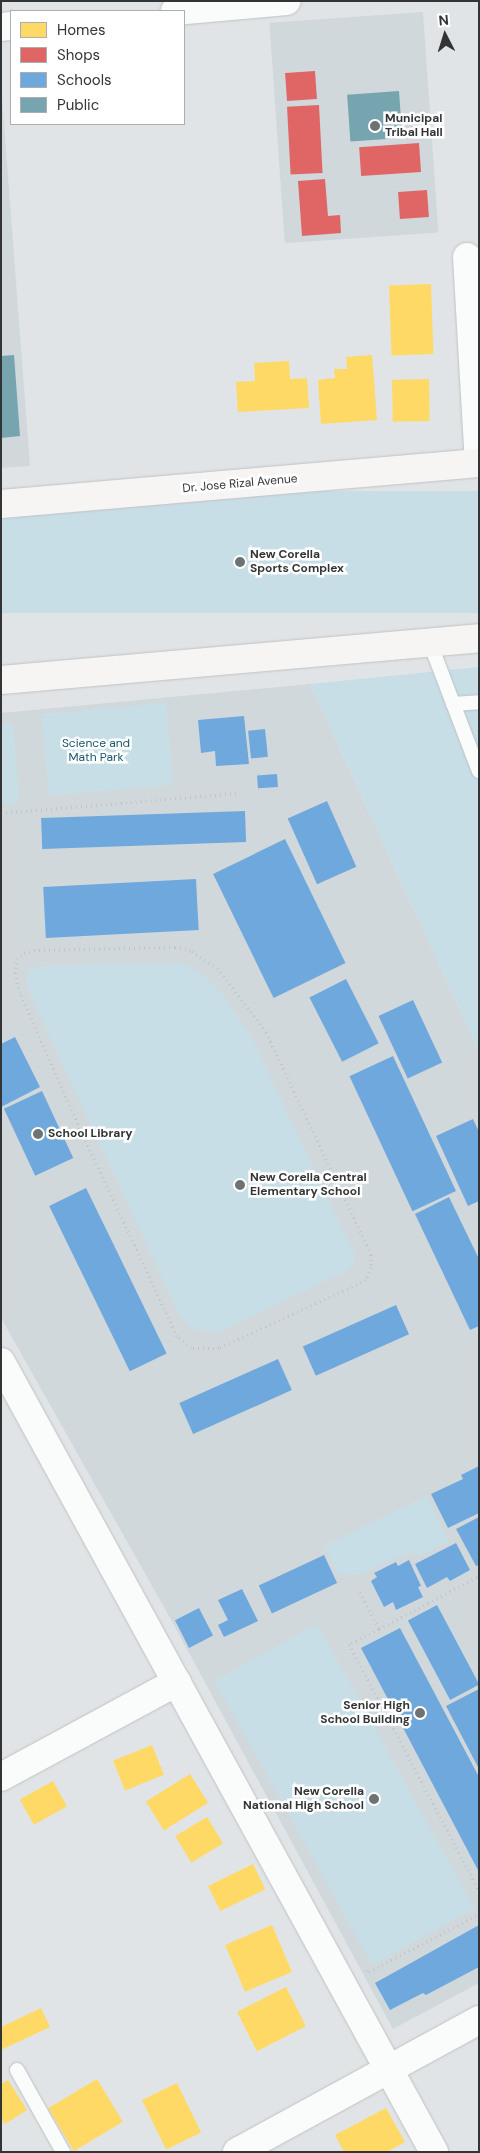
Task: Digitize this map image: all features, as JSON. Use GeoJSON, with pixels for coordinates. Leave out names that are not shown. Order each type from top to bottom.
{"type":"FeatureCollection","features":[{"type":"Feature","properties":{"kind":"main road","name":"Dr. Jose Rizal Avenue"},"geometry":{"type":"LineString","coordinates":[[1,504],[479,463]]}},
{"type":"Feature","properties":{"kind":"main road"},"geometry":{"type":"LineString","coordinates":[[1,680],[479,638]]}},
{"type":"Feature","properties":{"kind":"street"},"geometry":{"type":"LineString","coordinates":[[185,10],[288,1]]}},
{"type":"Feature","properties":{"kind":"street"},"geometry":{"type":"LineString","coordinates":[[466,257],[479,463]]}},
{"type":"Feature","properties":{"kind":"street"},"geometry":{"type":"LineString","coordinates":[[1,1362],[434,2152]]}},
{"type":"Feature","properties":{"kind":"street"},"geometry":{"type":"LineString","coordinates":[[1,1777],[177,1682]]}},
{"type":"Feature","properties":{"kind":"street"},"geometry":{"type":"LineString","coordinates":[[236,2152],[479,2020]]}},
{"type":"Feature","properties":{"kind":"lane"},"geometry":{"type":"LineString","coordinates":[[430,643],[479,771]]}},
{"type":"Feature","properties":{"kind":"lane"},"geometry":{"type":"LineString","coordinates":[[453,704],[479,702]]}},
{"type":"Feature","properties":{"kind":"lane"},"geometry":{"type":"LineString","coordinates":[[17,2070],[63,2152]]}},
{"type":"Feature","properties":{"kind":"path"},"geometry":{"type":"LineString","coordinates":[[1,813],[238,793]]}},
{"type":"Feature","properties":{"kind":"path"},"geometry":{"type":"LineString","coordinates":[[175,947],[192,950],[216,968],[238,992],[266,1032],[371,1254],[372,1267],[366,1280],[218,1348],[191,1348],[177,1336],[20,993],[15,973],[17,959],[24,953],[34,950],[175,947]]}},
{"type":"Feature","properties":{"kind":"path"},"geometry":{"type":"LineString","coordinates":[[479,1576],[349,1644],[479,1891]]}},
{"type":"Feature","properties":{"kind":"path"},"geometry":{"type":"LineString","coordinates":[[360,1592],[379,1628]]}},
{"type":"Feature","properties":{"kind":"path"},"geometry":{"type":"LineString","coordinates":[[364,1964],[369,1972],[479,1914]]}},
{"type":"Feature","properties":{"kind":"shaded area"},"geometry":{"type":"Polygon","coordinates":[[[423,12],[438,232],[285,243],[269,23],[423,12]]]}},
{"type":"Feature","properties":{"kind":"shaded area"},"geometry":{"type":"Polygon","coordinates":[[[1,84],[30,466],[1,468],[1,84]]]}},
{"type":"Feature","properties":{"kind":"shaded area","name":"New Corella Central Elementary School"},"geometry":{"type":"Polygon","coordinates":[[[310,684],[479,1051],[479,1983],[393,2029],[169,1616],[1,1318],[1,713],[310,684]]]}},
{"type":"Feature","properties":{"kind":"green space","name":"New Corella Sports Complex"},"geometry":{"type":"Polygon","coordinates":[[[1,491],[479,491],[479,613],[1,613],[1,491]]]}},
{"type":"Feature","properties":{"kind":"green space"},"geometry":{"type":"Polygon","coordinates":[[[479,667],[479,1051],[310,684],[479,667]]]}},
{"type":"Feature","properties":{"kind":"green space","name":"Science and Math Park"},"geometry":{"type":"Polygon","coordinates":[[[166,703],[173,785],[49,796],[41,714],[166,703]]]}},
{"type":"Feature","properties":{"kind":"green space"},"geometry":{"type":"Polygon","coordinates":[[[13,723],[19,803],[1,804],[1,724],[13,723]]]}},
{"type":"Feature","properties":{"kind":"green space"},"geometry":{"type":"Polygon","coordinates":[[[181,963],[199,972],[223,995],[252,1038],[354,1254],[354,1264],[346,1271],[218,1332],[191,1329],[179,1314],[31,996],[26,978],[30,969],[44,966],[181,963]]]}},
{"type":"Feature","properties":{"kind":"green space"},"geometry":{"type":"Polygon","coordinates":[[[426,1496],[449,1541],[421,1555],[407,1553],[360,1574],[339,1575],[324,1546],[426,1496]]]}},
{"type":"Feature","properties":{"kind":"green space"},"geometry":{"type":"Polygon","coordinates":[[[317,1624],[475,1908],[372,1965],[215,1681],[317,1624]]]}},
{"type":"Feature","properties":{"kind":"building: Homes"},"geometry":{"type":"Polygon","coordinates":[[[431,284],[433,354],[391,355],[389,285],[431,284]]]}},
{"type":"Feature","properties":{"kind":"building: Homes"},"geometry":{"type":"Polygon","coordinates":[[[372,355],[377,420],[321,424],[318,380],[335,378],[334,369],[347,369],[346,357],[372,355]]]}},
{"type":"Feature","properties":{"kind":"building: Homes"},"geometry":{"type":"Polygon","coordinates":[[[289,361],[290,379],[307,378],[309,408],[238,412],[236,382],[255,381],[254,363],[289,361]]]}},
{"type":"Feature","properties":{"kind":"building: Homes"},"geometry":{"type":"Polygon","coordinates":[[[429,379],[430,421],[393,422],[392,380],[429,379]]]}},
{"type":"Feature","properties":{"kind":"building: Homes"},"geometry":{"type":"Polygon","coordinates":[[[152,1745],[164,1775],[125,1790],[113,1761],[152,1745]]]}},
{"type":"Feature","properties":{"kind":"building: Homes"},"geometry":{"type":"Polygon","coordinates":[[[190,1774],[208,1803],[164,1830],[146,1802],[190,1774]]]}},
{"type":"Feature","properties":{"kind":"building: Homes"},"geometry":{"type":"Polygon","coordinates":[[[53,1781],[67,1806],[34,1825],[20,1799],[53,1781]]]}},
{"type":"Feature","properties":{"kind":"building: Homes"},"geometry":{"type":"Polygon","coordinates":[[[207,1817],[223,1844],[191,1863],[175,1836],[207,1817]]]}},
{"type":"Feature","properties":{"kind":"building: Homes"},"geometry":{"type":"Polygon","coordinates":[[[253,1864],[265,1889],[220,1911],[208,1886],[253,1864]]]}},
{"type":"Feature","properties":{"kind":"building: Homes"},"geometry":{"type":"Polygon","coordinates":[[[272,1925],[292,1972],[245,1992],[225,1945],[272,1925]]]}},
{"type":"Feature","properties":{"kind":"building: Homes"},"geometry":{"type":"Polygon","coordinates":[[[286,1987],[306,2026],[257,2051],[237,2012],[286,1987]]]}},
{"type":"Feature","properties":{"kind":"building: Homes"},"geometry":{"type":"Polygon","coordinates":[[[41,2008],[50,2027],[1,2050],[1,2027],[41,2008]]]}},
{"type":"Feature","properties":{"kind":"building: Homes"},"geometry":{"type":"Polygon","coordinates":[[[97,2079],[123,2122],[74,2151],[48,2108],[97,2079]]]}},
{"type":"Feature","properties":{"kind":"building: Homes"},"geometry":{"type":"Polygon","coordinates":[[[8,2080],[27,2110],[5,2124],[1,2119],[1,2084],[8,2080]]]}},
{"type":"Feature","properties":{"kind":"building: Homes"},"geometry":{"type":"Polygon","coordinates":[[[177,2083],[201,2132],[166,2150],[142,2100],[177,2083]]]}},
{"type":"Feature","properties":{"kind":"building: Homes"},"geometry":{"type":"Polygon","coordinates":[[[386,2108],[405,2142],[387,2152],[344,2152],[335,2135],[386,2108]]]}},
{"type":"Feature","properties":{"kind":"building: Shops"},"geometry":{"type":"Polygon","coordinates":[[[315,71],[317,99],[287,101],[285,73],[315,71]]]}},
{"type":"Feature","properties":{"kind":"building: Shops"},"geometry":{"type":"Polygon","coordinates":[[[319,105],[323,173],[291,175],[287,107],[319,105]]]}},
{"type":"Feature","properties":{"kind":"building: Shops"},"geometry":{"type":"Polygon","coordinates":[[[419,143],[421,172],[361,176],[359,147],[419,143]]]}},
{"type":"Feature","properties":{"kind":"building: Shops"},"geometry":{"type":"Polygon","coordinates":[[[325,179],[328,216],[340,215],[341,233],[302,236],[298,181],[325,179]]]}},
{"type":"Feature","properties":{"kind":"building: Shops"},"geometry":{"type":"Polygon","coordinates":[[[427,190],[429,217],[400,219],[398,192],[427,190]]]}},
{"type":"Feature","properties":{"kind":"building: Schools"},"geometry":{"type":"Polygon","coordinates":[[[244,716],[249,764],[216,766],[215,751],[201,753],[198,720],[244,716]]]}},
{"type":"Feature","properties":{"kind":"building: Schools"},"geometry":{"type":"Polygon","coordinates":[[[265,729],[268,757],[251,759],[248,731],[265,729]]]}},
{"type":"Feature","properties":{"kind":"building: Schools"},"geometry":{"type":"Polygon","coordinates":[[[277,774],[278,787],[258,788],[257,775],[277,774]]]}},
{"type":"Feature","properties":{"kind":"building: Schools"},"geometry":{"type":"Polygon","coordinates":[[[327,801],[356,867],[317,884],[288,818],[327,801]]]}},
{"type":"Feature","properties":{"kind":"building: Schools"},"geometry":{"type":"Polygon","coordinates":[[[245,811],[246,842],[42,849],[41,818],[245,811]]]}},
{"type":"Feature","properties":{"kind":"building: Schools"},"geometry":{"type":"Polygon","coordinates":[[[285,839],[345,963],[274,998],[213,874],[285,839]]]}},
{"type":"Feature","properties":{"kind":"building: Schools"},"geometry":{"type":"Polygon","coordinates":[[[196,879],[199,930],[46,938],[43,887],[196,879]]]}},
{"type":"Feature","properties":{"kind":"building: Schools"},"geometry":{"type":"Polygon","coordinates":[[[346,979],[379,1043],[342,1062],[309,998],[346,979]]]}},
{"type":"Feature","properties":{"kind":"building: Schools"},"geometry":{"type":"Polygon","coordinates":[[[413,1000],[442,1063],[408,1079],[379,1016],[413,1000]]]}},
{"type":"Feature","properties":{"kind":"building: Schools"},"geometry":{"type":"Polygon","coordinates":[[[15,1037],[40,1087],[1,1107],[1,1044],[15,1037]]]}},
{"type":"Feature","properties":{"kind":"building: Schools"},"geometry":{"type":"Polygon","coordinates":[[[393,1056],[456,1191],[412,1211],[349,1076],[393,1056]]]}},
{"type":"Feature","properties":{"kind":"building: Schools","name":"School Library"},"geometry":{"type":"Polygon","coordinates":[[[42,1091],[73,1158],[35,1176],[4,1109],[42,1091]]]}},
{"type":"Feature","properties":{"kind":"building: Schools"},"geometry":{"type":"Polygon","coordinates":[[[473,1119],[479,1132],[479,1201],[468,1206],[436,1136],[473,1119]]]}},
{"type":"Feature","properties":{"kind":"building: Schools"},"geometry":{"type":"Polygon","coordinates":[[[86,1188],[167,1353],[130,1371],[49,1206],[86,1188]]]}},
{"type":"Feature","properties":{"kind":"building: Schools"},"geometry":{"type":"Polygon","coordinates":[[[449,1197],[479,1259],[479,1326],[470,1330],[415,1214],[449,1197]]]}},
{"type":"Feature","properties":{"kind":"building: Schools"},"geometry":{"type":"Polygon","coordinates":[[[396,1305],[409,1334],[316,1376],[303,1346],[396,1305]]]}},
{"type":"Feature","properties":{"kind":"building: Schools"},"geometry":{"type":"Polygon","coordinates":[[[278,1359],[292,1390],[193,1434],[179,1403],[278,1359]]]}},
{"type":"Feature","properties":{"kind":"building: Schools"},"geometry":{"type":"Polygon","coordinates":[[[479,1466],[479,1513],[448,1528],[431,1494],[463,1479],[461,1475],[479,1466]]]}},
{"type":"Feature","properties":{"kind":"building: Schools"},"geometry":{"type":"Polygon","coordinates":[[[479,1517],[479,1565],[476,1566],[456,1529],[479,1517]]]}},
{"type":"Feature","properties":{"kind":"building: Schools"},"geometry":{"type":"Polygon","coordinates":[[[456,1543],[470,1570],[450,1581],[447,1577],[427,1588],[415,1564],[456,1543]]]}},
{"type":"Feature","properties":{"kind":"building: Schools"},"geometry":{"type":"Polygon","coordinates":[[[324,1555],[337,1583],[272,1614],[259,1585],[324,1555]]]}},
{"type":"Feature","properties":{"kind":"building: Schools"},"geometry":{"type":"Polygon","coordinates":[[[409,1560],[421,1586],[418,1587],[423,1597],[396,1610],[393,1602],[384,1607],[371,1581],[377,1577],[374,1573],[396,1562],[398,1566],[409,1560]]]}},
{"type":"Feature","properties":{"kind":"building: Schools"},"geometry":{"type":"Polygon","coordinates":[[[242,1589],[258,1621],[224,1637],[218,1625],[228,1620],[218,1600],[242,1589]]]}},
{"type":"Feature","properties":{"kind":"building: Schools"},"geometry":{"type":"Polygon","coordinates":[[[437,1605],[479,1684],[450,1700],[408,1620],[437,1605]]]}},
{"type":"Feature","properties":{"kind":"building: Schools"},"geometry":{"type":"Polygon","coordinates":[[[199,1608],[213,1636],[189,1648],[175,1620],[199,1608]]]}},
{"type":"Feature","properties":{"kind":"building: Schools","name":"Senior High School Building"},"geometry":{"type":"Polygon","coordinates":[[[400,1628],[479,1777],[479,1872],[361,1648],[400,1628]]]}},
{"type":"Feature","properties":{"kind":"building: Schools"},"geometry":{"type":"Polygon","coordinates":[[[479,1689],[479,1769],[446,1706],[479,1689]]]}},
{"type":"Feature","properties":{"kind":"building: Schools"},"geometry":{"type":"Polygon","coordinates":[[[479,1925],[479,1967],[426,1995],[423,1993],[390,2010],[375,1983],[479,1925]]]}},
{"type":"Feature","properties":{"kind":"building: Public","name":"Municipal Tribal Hall"},"geometry":{"type":"Polygon","coordinates":[[[399,91],[402,138],[350,142],[347,95],[399,91]]]}},
{"type":"Feature","properties":{"kind":"building: Public"},"geometry":{"type":"Polygon","coordinates":[[[14,355],[20,436],[1,438],[1,356],[14,355]]]}},
{"type":"Feature","properties":{"kind":"place","name":"Municipal Tribal Hall"},"geometry":{"type":"Point","coordinates":[375,126]}},
{"type":"Feature","properties":{"kind":"place","name":"New Corella Sports Complex"},"geometry":{"type":"Point","coordinates":[240,562]}},
{"type":"Feature","properties":{"kind":"place","name":"School Library"},"geometry":{"type":"Point","coordinates":[38,1134]}},
{"type":"Feature","properties":{"kind":"place","name":"New Corella Central Elementary School"},"geometry":{"type":"Point","coordinates":[240,1185]}},
{"type":"Feature","properties":{"kind":"place","name":"Senior High School Building"},"geometry":{"type":"Point","coordinates":[420,1713]}},
{"type":"Feature","properties":{"kind":"place","name":"New Corella National High School"},"geometry":{"type":"Point","coordinates":[374,1799]}}]}
